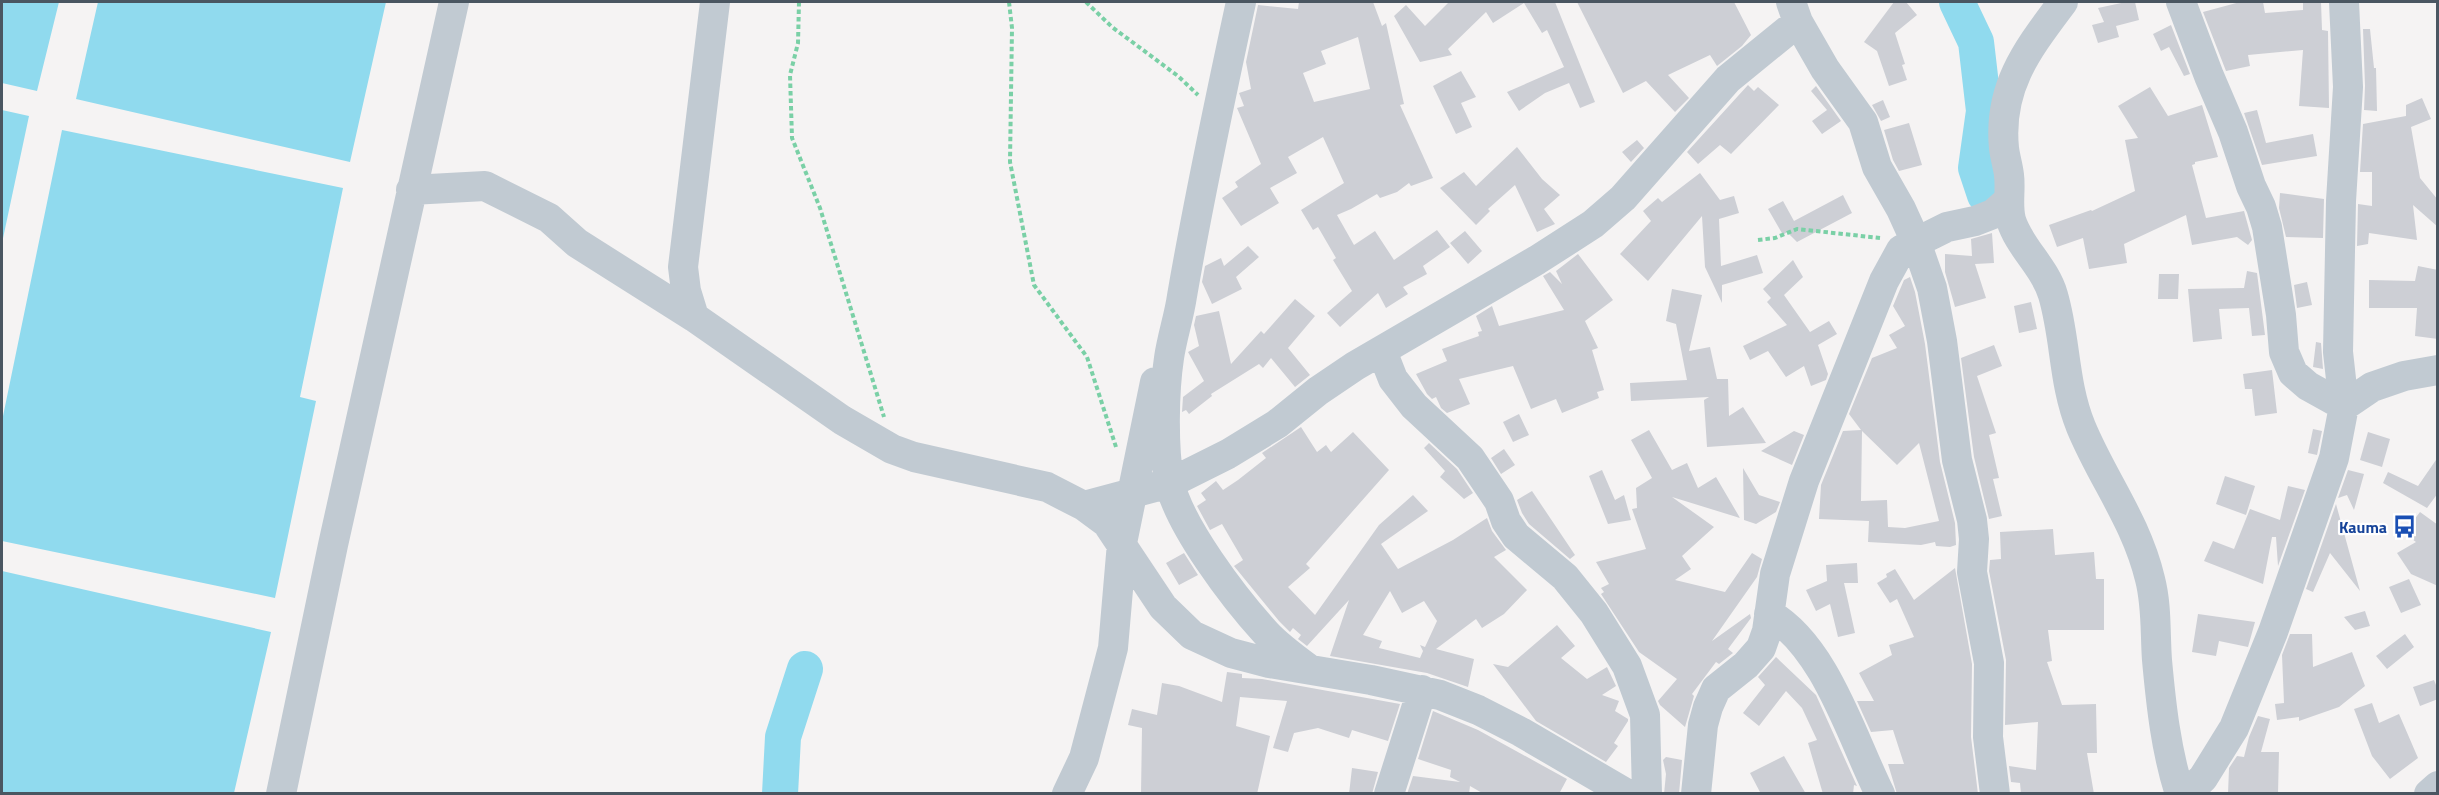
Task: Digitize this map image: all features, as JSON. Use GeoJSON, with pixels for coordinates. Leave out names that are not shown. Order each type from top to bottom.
{"type":"FeatureCollection","features":[{"type":"Feature","properties":{"kind":"street"},"geometry":{"type":"LineString","coordinates":[[281,794],[411,190],[454,2]]}},
{"type":"Feature","properties":{"kind":"street"},"geometry":{"type":"LineString","coordinates":[[694,317],[686,291],[683,267],[715,2]]}},
{"type":"Feature","properties":{"kind":"street"},"geometry":{"type":"LineString","coordinates":[[1241,2],[1169,358],[1166,461],[1170,483],[1184,520],[1236,597],[1266,634],[1310,669]]}},
{"type":"Feature","properties":{"kind":"street"},"geometry":{"type":"LineString","coordinates":[[2063,2],[2016,72],[2007,94],[2004,148],[2010,177],[2009,200],[2012,221],[2043,271],[2053,294],[2069,392],[2081,427],[2126,512],[2150,578],[2156,608],[2157,659],[2168,744],[2180,794]]}},
{"type":"Feature","properties":{"kind":"street"},"geometry":{"type":"LineString","coordinates":[[2181,2],[2233,132],[2267,227],[2281,315],[2284,352],[2294,373],[2308,386],[2344,406]]}},
{"type":"Feature","properties":{"kind":"street"},"geometry":{"type":"LineString","coordinates":[[2186,794],[2203,778],[2216,759],[2234,728],[2250,692],[2334,458],[2344,406],[2338,341],[2341,201],[2348,87],[2344,2]]}},
{"type":"Feature","properties":{"kind":"street"},"geometry":{"type":"LineString","coordinates":[[1084,506],[1170,483],[1228,454],[1277,424],[1318,391],[1593,224],[1630,191],[1728,79],[1794,12],[1825,69],[1863,122],[1877,167],[1902,209],[1932,288],[1942,341],[1957,460],[1972,520],[1974,539],[1972,572],[1989,663],[1988,737],[1995,794]]}},
{"type":"Feature","properties":{"kind":"street"},"geometry":{"type":"LineString","coordinates":[[411,190],[484,186],[549,218],[577,243],[694,317],[842,420],[892,449],[914,457],[1047,487],[1084,506],[1107,523],[1163,607],[1192,635],[1231,653],[1269,663],[1422,690],[1478,710],[1627,794]]}},
{"type":"Feature","properties":{"kind":"street"},"geometry":{"type":"LineString","coordinates":[[1696,794],[1703,724],[1708,706],[1716,689],[1746,665],[1761,648],[1767,631],[1775,574],[1786,534],[1820,439],[1884,282],[1901,250],[1947,227],[1976,221],[1993,214],[2009,200]]}},
{"type":"Feature","properties":{"kind":"street"},"geometry":{"type":"LineString","coordinates":[[1382,351],[1393,379],[1407,397],[1470,458],[1499,501],[1506,521],[1516,536],[1565,577],[1594,613],[1628,666],[1645,715],[1647,794]]}},
{"type":"Feature","properties":{"kind":"street"},"geometry":{"type":"LineString","coordinates":[[1067,794],[1084,758],[1113,648],[1122,543],[1152,386],[1169,358]]}},
{"type":"Feature","properties":{"kind":"street"},"geometry":{"type":"LineString","coordinates":[[2344,406],[2372,387],[2404,376],[2438,370]]}},
{"type":"Feature","properties":{"kind":"street"},"geometry":{"type":"LineString","coordinates":[[1769,614],[1790,631],[1812,657],[1833,688],[1880,794]]}},
{"type":"Feature","properties":{"kind":"street"},"geometry":{"type":"LineString","coordinates":[[1389,794],[1422,690]]}},
{"type":"Feature","properties":{"kind":"street"},"geometry":{"type":"LineString","coordinates":[[2429,794],[2438,786]]}},
{"type":"Feature","properties":{"kind":"path"},"geometry":{"type":"LineString","coordinates":[[799,2],[798,43],[790,75],[792,138],[820,208],[892,449]]}},
{"type":"Feature","properties":{"kind":"path"},"geometry":{"type":"LineString","coordinates":[[1010,2],[1012,28],[1010,162],[1034,285],[1087,357],[1117,448]]}},
{"type":"Feature","properties":{"kind":"path"},"geometry":{"type":"LineString","coordinates":[[1086,2],[1112,27],[1178,76],[1217,113]]}},
{"type":"Feature","properties":{"kind":"path"},"geometry":{"type":"LineString","coordinates":[[1758,240],[1775,238],[1797,230],[1916,242]]}},
{"type":"Feature","properties":{"kind":"water"},"geometry":{"type":"Polygon","coordinates":[[[2,2],[59,2],[37,91],[2,83],[2,2]]]}},
{"type":"Feature","properties":{"kind":"water"},"geometry":{"type":"Polygon","coordinates":[[[98,2],[386,2],[350,162],[76,99],[98,2]]]}},
{"type":"Feature","properties":{"kind":"water"},"geometry":{"type":"Polygon","coordinates":[[[2,110],[29,116],[2,243],[2,110]]]}},
{"type":"Feature","properties":{"kind":"water"},"geometry":{"type":"Polygon","coordinates":[[[62,130],[343,188],[300,397],[316,401],[275,598],[2,541],[2,421],[62,130]]]}},
{"type":"Feature","properties":{"kind":"water"},"geometry":{"type":"Polygon","coordinates":[[[2,571],[271,632],[234,793],[2,793],[2,571]]]}},
{"type":"Feature","properties":{"kind":"building"},"geometry":{"type":"Polygon","coordinates":[[[1299,2],[1373,2],[1382,26],[1386,23],[1404,104],[1400,105],[1433,178],[1411,186],[1409,183],[1397,192],[1380,198],[1377,194],[1337,215],[1354,245],[1375,231],[1394,260],[1437,230],[1450,247],[1423,266],[1427,274],[1403,287],[1408,294],[1386,308],[1378,293],[1340,327],[1327,313],[1352,291],[1333,260],[1336,258],[1318,227],[1313,230],[1301,210],[1344,183],[1323,137],[1288,157],[1297,173],[1270,188],[1279,203],[1241,226],[1222,198],[1238,187],[1235,182],[1261,164],[1237,108],[1244,106],[1239,93],[1251,89],[1246,62],[1258,5],[1298,9],[1299,2]],[[1358,37],[1321,51],[1326,64],[1303,73],[1314,102],[1370,89],[1358,37]]]}},
{"type":"Feature","properties":{"kind":"building"},"geometry":{"type":"Polygon","coordinates":[[[1449,2],[1555,2],[1595,102],[1580,108],[1569,83],[1545,93],[1519,111],[1507,92],[1564,67],[1547,30],[1542,33],[1524,3],[1493,23],[1486,12],[1448,49],[1452,55],[1420,62],[1394,16],[1406,5],[1425,26],[1449,2]]]}},
{"type":"Feature","properties":{"kind":"building"},"geometry":{"type":"Polygon","coordinates":[[[1577,2],[1734,2],[1751,35],[1742,46],[1717,66],[1710,55],[1668,75],[1689,98],[1675,112],[1646,81],[1623,93],[1577,2]]]}},
{"type":"Feature","properties":{"kind":"building"},"geometry":{"type":"Polygon","coordinates":[[[1894,2],[1906,2],[1917,15],[1895,33],[1905,64],[1902,65],[1907,80],[1889,86],[1877,51],[1864,42],[1894,2]]]}},
{"type":"Feature","properties":{"kind":"building"},"geometry":{"type":"Polygon","coordinates":[[[2135,2],[2139,20],[2116,26],[2119,37],[2098,43],[2092,25],[2104,22],[2098,8],[2135,2]]]}},
{"type":"Feature","properties":{"kind":"building"},"geometry":{"type":"Polygon","coordinates":[[[2240,2],[2263,2],[2265,13],[2303,10],[2303,2],[2321,2],[2322,30],[2328,31],[2329,108],[2299,106],[2303,50],[2248,55],[2250,66],[2226,71],[2203,12],[2240,2]]]}},
{"type":"Feature","properties":{"kind":"building"},"geometry":{"type":"Polygon","coordinates":[[[2171,25],[2190,74],[2184,76],[2169,47],[2161,51],[2153,34],[2171,25]]]}},
{"type":"Feature","properties":{"kind":"building"},"geometry":{"type":"Polygon","coordinates":[[[2363,29],[2370,29],[2374,68],[2376,68],[2377,111],[2364,110],[2363,29]]]}},
{"type":"Feature","properties":{"kind":"building"},"geometry":{"type":"Polygon","coordinates":[[[1461,71],[1476,97],[1461,103],[1472,127],[1456,134],[1433,86],[1461,71]]]}},
{"type":"Feature","properties":{"kind":"building"},"geometry":{"type":"Polygon","coordinates":[[[1748,85],[1754,91],[1758,87],[1779,105],[1731,154],[1720,145],[1698,164],[1687,152],[1748,85]]]}},
{"type":"Feature","properties":{"kind":"building"},"geometry":{"type":"Polygon","coordinates":[[[1816,86],[1841,121],[1822,134],[1812,121],[1827,110],[1811,91],[1816,86]]]}},
{"type":"Feature","properties":{"kind":"building"},"geometry":{"type":"Polygon","coordinates":[[[2150,87],[2168,116],[2202,105],[2218,157],[2195,162],[2192,165],[2206,218],[2244,211],[2252,240],[2248,245],[2237,237],[2192,245],[2186,215],[2124,244],[2127,263],[2089,269],[2083,238],[2057,247],[2049,225],[2092,211],[2135,191],[2125,140],[2138,138],[2118,106],[2150,87]]]}},
{"type":"Feature","properties":{"kind":"building"},"geometry":{"type":"Polygon","coordinates":[[[2422,98],[2431,119],[2411,127],[2420,178],[2438,200],[2438,227],[2413,205],[2417,240],[2369,233],[2368,244],[2357,246],[2358,204],[2372,206],[2372,172],[2360,172],[2363,124],[2406,116],[2406,105],[2422,98]]]}},
{"type":"Feature","properties":{"kind":"building"},"geometry":{"type":"Polygon","coordinates":[[[1883,100],[1890,117],[1881,121],[1872,105],[1883,100]]]}},
{"type":"Feature","properties":{"kind":"building"},"geometry":{"type":"Polygon","coordinates":[[[2257,110],[2266,143],[2313,134],[2317,156],[2262,165],[2244,113],[2257,110]]]}},
{"type":"Feature","properties":{"kind":"building"},"geometry":{"type":"Polygon","coordinates":[[[1909,123],[1922,165],[1899,171],[1893,160],[1884,130],[1909,123]]]}},
{"type":"Feature","properties":{"kind":"building"},"geometry":{"type":"Polygon","coordinates":[[[1637,140],[1644,148],[1631,162],[1622,152],[1637,140]]]}},
{"type":"Feature","properties":{"kind":"building"},"geometry":{"type":"Polygon","coordinates":[[[1517,147],[1542,179],[1560,195],[1544,209],[1555,224],[1537,232],[1515,185],[1488,209],[1490,211],[1476,225],[1440,188],[1464,172],[1476,186],[1517,147]]]}},
{"type":"Feature","properties":{"kind":"building"},"geometry":{"type":"Polygon","coordinates":[[[1700,173],[1720,200],[1734,196],[1739,213],[1719,219],[1721,266],[1757,255],[1763,273],[1722,285],[1722,303],[1705,267],[1702,216],[1648,281],[1620,254],[1651,221],[1643,211],[1658,198],[1662,202],[1700,173]]]}},
{"type":"Feature","properties":{"kind":"building"},"geometry":{"type":"Polygon","coordinates":[[[2280,193],[2324,199],[2323,238],[2286,237],[2279,208],[2280,193]]]}},
{"type":"Feature","properties":{"kind":"building"},"geometry":{"type":"Polygon","coordinates":[[[1843,195],[1852,213],[1797,242],[1787,232],[1783,235],[1768,209],[1783,201],[1794,221],[1843,195]]]}},
{"type":"Feature","properties":{"kind":"building"},"geometry":{"type":"Polygon","coordinates":[[[1465,231],[1482,251],[1468,264],[1450,243],[1465,231]]]}},
{"type":"Feature","properties":{"kind":"building"},"geometry":{"type":"Polygon","coordinates":[[[1992,233],[1994,263],[1975,264],[1986,298],[1955,307],[1945,272],[1945,254],[1972,256],[1971,239],[1992,233]]]}},
{"type":"Feature","properties":{"kind":"building"},"geometry":{"type":"Polygon","coordinates":[[[1248,246],[1259,257],[1236,277],[1242,289],[1212,304],[1202,282],[1205,266],[1221,258],[1224,266],[1248,246]]]}},
{"type":"Feature","properties":{"kind":"building"},"geometry":{"type":"Polygon","coordinates":[[[1578,254],[1613,300],[1585,321],[1598,348],[1592,350],[1604,390],[1597,392],[1599,398],[1562,413],[1556,399],[1531,409],[1513,366],[1459,379],[1470,404],[1447,413],[1441,408],[1436,397],[1432,399],[1427,394],[1416,374],[1447,361],[1442,349],[1479,336],[1478,332],[1482,331],[1476,316],[1492,306],[1499,326],[1564,310],[1543,276],[1550,272],[1562,284],[1556,271],[1578,254]]]}},
{"type":"Feature","properties":{"kind":"building"},"geometry":{"type":"Polygon","coordinates":[[[1793,260],[1803,277],[1784,295],[1810,332],[1829,321],[1837,334],[1818,345],[1828,374],[1826,380],[1811,386],[1804,366],[1786,377],[1768,351],[1750,360],[1743,346],[1787,325],[1767,302],[1771,298],[1763,289],[1793,260]]]}},
{"type":"Feature","properties":{"kind":"building"},"geometry":{"type":"Polygon","coordinates":[[[2418,266],[2438,270],[2438,339],[2415,336],[2417,308],[2369,308],[2369,280],[2415,281],[2418,266]]]}},
{"type":"Feature","properties":{"kind":"building"},"geometry":{"type":"Polygon","coordinates":[[[2247,271],[2257,273],[2265,335],[2252,336],[2249,308],[2219,309],[2222,339],[2193,342],[2188,289],[2244,288],[2247,271]]]}},
{"type":"Feature","properties":{"kind":"building"},"geometry":{"type":"Polygon","coordinates":[[[2159,274],[2179,274],[2178,299],[2158,299],[2159,274]]]}},
{"type":"Feature","properties":{"kind":"building"},"geometry":{"type":"Polygon","coordinates":[[[1910,277],[1915,292],[1925,344],[1940,462],[1955,523],[1956,545],[1950,547],[1936,546],[1935,542],[1921,545],[1868,542],[1869,521],[1819,519],[1821,485],[1843,431],[1861,430],[1849,414],[1872,358],[1897,348],[1889,335],[1905,326],[1893,306],[1904,280],[1910,277]],[[1862,431],[1861,501],[1887,500],[1888,527],[1905,528],[1939,521],[1919,443],[1897,465],[1862,431]]]}},
{"type":"Feature","properties":{"kind":"building"},"geometry":{"type":"Polygon","coordinates":[[[2307,282],[2312,305],[2297,308],[2294,285],[2307,282]]]}},
{"type":"Feature","properties":{"kind":"building"},"geometry":{"type":"Polygon","coordinates":[[[1672,289],[1702,295],[1689,351],[1710,347],[1717,379],[1728,379],[1729,416],[1743,407],[1766,443],[1707,447],[1704,400],[1709,397],[1631,401],[1630,383],[1687,380],[1676,324],[1666,321],[1672,289]]]}},
{"type":"Feature","properties":{"kind":"building"},"geometry":{"type":"Polygon","coordinates":[[[1295,299],[1315,316],[1288,348],[1310,375],[1295,387],[1271,358],[1263,368],[1259,364],[1211,394],[1212,396],[1189,414],[1186,410],[1182,412],[1183,397],[1204,381],[1188,352],[1199,346],[1194,325],[1196,316],[1219,311],[1231,364],[1261,331],[1264,334],[1295,299]]]}},
{"type":"Feature","properties":{"kind":"building"},"geometry":{"type":"Polygon","coordinates":[[[2031,302],[2037,329],[2019,333],[2014,306],[2031,302]]]}},
{"type":"Feature","properties":{"kind":"building"},"geometry":{"type":"Polygon","coordinates":[[[2316,342],[2321,343],[2323,369],[2313,367],[2316,342]]]}},
{"type":"Feature","properties":{"kind":"building"},"geometry":{"type":"Polygon","coordinates":[[[1994,345],[2002,366],[1977,376],[1996,433],[1989,435],[1999,478],[1993,479],[2002,516],[1989,519],[1974,457],[1961,358],[1994,345]]]}},
{"type":"Feature","properties":{"kind":"building"},"geometry":{"type":"Polygon","coordinates":[[[2272,370],[2277,413],[2255,416],[2252,389],[2245,389],[2243,374],[2272,370]]]}},
{"type":"Feature","properties":{"kind":"building"},"geometry":{"type":"Polygon","coordinates":[[[1519,414],[1529,435],[1513,442],[1503,422],[1519,414]]]}},
{"type":"Feature","properties":{"kind":"building"},"geometry":{"type":"Polygon","coordinates":[[[1301,427],[1317,452],[1326,445],[1331,452],[1353,432],[1389,470],[1306,564],[1310,568],[1288,587],[1315,615],[1379,525],[1413,495],[1428,511],[1381,544],[1398,569],[1453,540],[1487,518],[1492,531],[1506,550],[1494,557],[1527,590],[1504,614],[1482,628],[1476,619],[1436,649],[1474,659],[1468,687],[1427,673],[1330,656],[1349,600],[1307,646],[1298,639],[1301,635],[1293,628],[1290,632],[1279,621],[1234,566],[1243,560],[1222,524],[1210,530],[1197,506],[1206,500],[1201,493],[1216,481],[1223,490],[1266,458],[1262,453],[1301,427]],[[1390,591],[1363,635],[1382,641],[1379,648],[1420,658],[1423,651],[1420,645],[1425,647],[1437,621],[1424,601],[1402,613],[1390,591]]]}},
{"type":"Feature","properties":{"kind":"building"},"geometry":{"type":"Polygon","coordinates":[[[2313,429],[2322,431],[2317,455],[2308,453],[2313,429]]]}},
{"type":"Feature","properties":{"kind":"building"},"geometry":{"type":"Polygon","coordinates":[[[1649,430],[1672,470],[1687,463],[1698,488],[1716,477],[1740,518],[1672,497],[1714,527],[1682,556],[1691,569],[1675,580],[1725,592],[1752,553],[1762,559],[1757,577],[1712,641],[1750,614],[1751,618],[1728,649],[1733,653],[1719,664],[1716,662],[1692,694],[1694,696],[1685,727],[1658,701],[1677,679],[1639,652],[1601,594],[1604,592],[1601,588],[1609,584],[1596,562],[1646,549],[1632,509],[1637,508],[1636,488],[1652,478],[1631,440],[1649,430]]]}},
{"type":"Feature","properties":{"kind":"building"},"geometry":{"type":"Polygon","coordinates":[[[1794,431],[1804,435],[1792,465],[1761,451],[1794,431]]]}},
{"type":"Feature","properties":{"kind":"building"},"geometry":{"type":"Polygon","coordinates":[[[2368,432],[2390,439],[2382,467],[2360,460],[2368,432]]]}},
{"type":"Feature","properties":{"kind":"building"},"geometry":{"type":"Polygon","coordinates":[[[1429,443],[1457,469],[1473,493],[1464,499],[1440,477],[1445,471],[1424,448],[1429,443]]]}},
{"type":"Feature","properties":{"kind":"building"},"geometry":{"type":"Polygon","coordinates":[[[1504,449],[1515,465],[1501,474],[1491,458],[1504,449]]]}},
{"type":"Feature","properties":{"kind":"building"},"geometry":{"type":"Polygon","coordinates":[[[2438,457],[2438,493],[2427,508],[2383,483],[2388,472],[2418,486],[2438,457]]]}},
{"type":"Feature","properties":{"kind":"building"},"geometry":{"type":"Polygon","coordinates":[[[1743,468],[1759,495],[1780,502],[1776,512],[1756,524],[1744,520],[1743,468]]]}},
{"type":"Feature","properties":{"kind":"building"},"geometry":{"type":"Polygon","coordinates":[[[1602,470],[1615,500],[1624,495],[1631,520],[1608,524],[1589,476],[1602,470]]]}},
{"type":"Feature","properties":{"kind":"building"},"geometry":{"type":"Polygon","coordinates":[[[2348,470],[2364,474],[2354,510],[2347,495],[2338,498],[2348,470]]]}},
{"type":"Feature","properties":{"kind":"building"},"geometry":{"type":"Polygon","coordinates":[[[2225,476],[2255,486],[2246,515],[2216,504],[2225,476]]]}},
{"type":"Feature","properties":{"kind":"building"},"geometry":{"type":"Polygon","coordinates":[[[2288,486],[2305,490],[2278,566],[2276,537],[2272,537],[2263,584],[2204,561],[2213,541],[2234,549],[2250,509],[2280,520],[2288,486]]]}},
{"type":"Feature","properties":{"kind":"building"},"geometry":{"type":"Polygon","coordinates":[[[1532,491],[1575,555],[1570,559],[1529,524],[1522,513],[1517,500],[1532,491]]]}},
{"type":"Feature","properties":{"kind":"building"},"geometry":{"type":"Polygon","coordinates":[[[2336,504],[2360,591],[2330,553],[2313,592],[2306,589],[2336,504]]]}},
{"type":"Feature","properties":{"kind":"building"},"geometry":{"type":"Polygon","coordinates":[[[2420,512],[2438,525],[2438,586],[2411,574],[2397,553],[2416,542],[2404,533],[2420,512]]]}},
{"type":"Feature","properties":{"kind":"building"},"geometry":{"type":"Polygon","coordinates":[[[2053,529],[2055,555],[2094,552],[2096,579],[2104,579],[2104,630],[2048,630],[2052,661],[2047,662],[2062,705],[2096,704],[2097,753],[2087,753],[2094,794],[2021,794],[2020,783],[2011,782],[2009,766],[2036,770],[2038,722],[2005,725],[2006,660],[1989,571],[1990,560],[2001,559],[2000,532],[2053,529]]]}},
{"type":"Feature","properties":{"kind":"building"},"geometry":{"type":"Polygon","coordinates":[[[1184,553],[1198,575],[1179,585],[1166,563],[1184,553]]]}},
{"type":"Feature","properties":{"kind":"building"},"geometry":{"type":"Polygon","coordinates":[[[1857,563],[1858,583],[1844,583],[1855,633],[1838,637],[1830,604],[1816,611],[1806,590],[1827,581],[1826,565],[1857,563]]]}},
{"type":"Feature","properties":{"kind":"building"},"geometry":{"type":"Polygon","coordinates":[[[1955,568],[1972,664],[1971,737],[1978,794],[1897,794],[1888,764],[1904,764],[1893,730],[1871,732],[1857,701],[1874,701],[1859,673],[1892,655],[1889,645],[1914,637],[1897,599],[1890,603],[1877,583],[1895,569],[1914,600],[1955,568]]]}},
{"type":"Feature","properties":{"kind":"building"},"geometry":{"type":"Polygon","coordinates":[[[2409,579],[2421,605],[2401,613],[2389,587],[2409,579]]]}},
{"type":"Feature","properties":{"kind":"building"},"geometry":{"type":"Polygon","coordinates":[[[2365,611],[2370,626],[2355,630],[2344,617],[2365,611]]]}},
{"type":"Feature","properties":{"kind":"building"},"geometry":{"type":"Polygon","coordinates":[[[2198,614],[2255,622],[2248,647],[2219,641],[2216,656],[2192,652],[2198,614]]]}},
{"type":"Feature","properties":{"kind":"building"},"geometry":{"type":"Polygon","coordinates":[[[1557,625],[1575,646],[1561,658],[1587,679],[1607,667],[1616,686],[1602,695],[1619,701],[1615,711],[1628,719],[1614,743],[1618,746],[1606,762],[1536,721],[1493,664],[1508,667],[1557,625]]]}},
{"type":"Feature","properties":{"kind":"building"},"geometry":{"type":"Polygon","coordinates":[[[2290,634],[2312,634],[2313,667],[2352,652],[2365,686],[2339,707],[2299,721],[2299,717],[2277,720],[2275,704],[2284,703],[2282,655],[2290,634]]]}},
{"type":"Feature","properties":{"kind":"building"},"geometry":{"type":"Polygon","coordinates":[[[2405,634],[2414,647],[2387,669],[2376,656],[2405,634]]]}},
{"type":"Feature","properties":{"kind":"building"},"geometry":{"type":"Polygon","coordinates":[[[1776,657],[1816,695],[1857,786],[1854,785],[1853,794],[1823,794],[1808,743],[1817,740],[1802,708],[1786,691],[1759,726],[1743,713],[1765,685],[1758,677],[1776,657]]]}},
{"type":"Feature","properties":{"kind":"building"},"geometry":{"type":"Polygon","coordinates":[[[1227,672],[1242,674],[1242,678],[1262,679],[1400,704],[1388,741],[1352,730],[1349,738],[1318,728],[1294,733],[1288,752],[1273,748],[1287,701],[1240,697],[1236,726],[1270,736],[1257,794],[1141,794],[1142,728],[1128,725],[1132,709],[1157,715],[1162,683],[1179,686],[1222,702],[1227,672]]]}},
{"type":"Feature","properties":{"kind":"building"},"geometry":{"type":"Polygon","coordinates":[[[2434,680],[2438,690],[2438,699],[2420,706],[2413,687],[2434,680]]]}},
{"type":"Feature","properties":{"kind":"building"},"geometry":{"type":"Polygon","coordinates":[[[2372,703],[2379,723],[2399,714],[2418,758],[2390,779],[2372,756],[2354,709],[2372,703]]]}},
{"type":"Feature","properties":{"kind":"building"},"geometry":{"type":"Polygon","coordinates":[[[1433,711],[1478,730],[1567,779],[1559,794],[1484,794],[1470,786],[1469,794],[1407,794],[1413,776],[1460,782],[1450,777],[1451,770],[1418,759],[1433,711]]]}},
{"type":"Feature","properties":{"kind":"building"},"geometry":{"type":"Polygon","coordinates":[[[2258,716],[2270,719],[2261,752],[2279,752],[2278,794],[2228,794],[2229,768],[2237,756],[2244,757],[2258,716]]]}},
{"type":"Feature","properties":{"kind":"building"},"geometry":{"type":"Polygon","coordinates":[[[1784,756],[1806,794],[1761,794],[1750,773],[1784,756]]]}},
{"type":"Feature","properties":{"kind":"building"},"geometry":{"type":"Polygon","coordinates":[[[1666,757],[1682,760],[1679,794],[1664,794],[1666,774],[1663,760],[1666,757]]]}},
{"type":"Feature","properties":{"kind":"building"},"geometry":{"type":"Polygon","coordinates":[[[1352,768],[1378,772],[1372,794],[1349,794],[1352,768]]]}},
{"type":"Feature","properties":{"kind":"waterway"},"geometry":{"type":"LineString","coordinates":[[1957,2],[1976,42],[1984,111],[1976,168],[1985,195]]}},
{"type":"Feature","properties":{"kind":"waterway"},"geometry":{"type":"LineString","coordinates":[[780,794],[783,737],[805,669]]}},
{"type":"Feature","properties":{"kind":"place","name":"Kauma"},"geometry":{"type":"Point","coordinates":[2405,527]}}]}
